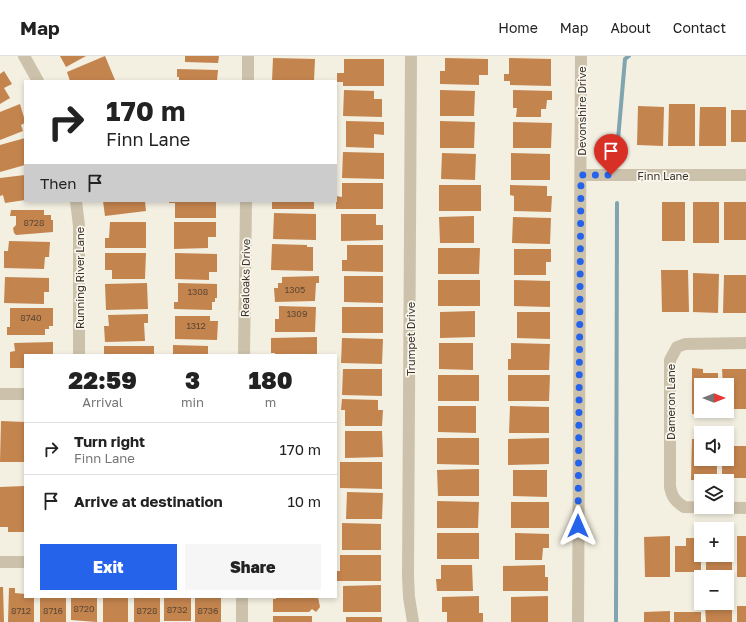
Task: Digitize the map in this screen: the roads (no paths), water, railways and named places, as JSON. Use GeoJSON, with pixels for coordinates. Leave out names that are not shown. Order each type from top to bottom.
{"type":"FeatureCollection","features":[{"type":"Feature","properties":{"kind":"street"},"geometry":{"type":"LineString","coordinates":[[24,56],[37,80]]}},
{"type":"Feature","properties":{"kind":"street"},"geometry":{"type":"LineString","coordinates":[[248,56],[248,80]]}},
{"type":"Feature","properties":{"kind":"street","name":"Trumpet Drive"},"geometry":{"type":"LineString","coordinates":[[411,56],[408,576],[409,597],[413,622]]}},
{"type":"Feature","properties":{"kind":"street","name":"Devonshire Drive"},"geometry":{"type":"LineString","coordinates":[[578,622],[581,56]]}},
{"type":"Feature","properties":{"kind":"street","name":"Finn Lane"},"geometry":{"type":"LineString","coordinates":[[581,175],[746,175]]}},
{"type":"Feature","properties":{"kind":"street","name":"Running River Lane"},"geometry":{"type":"LineString","coordinates":[[76,202],[79,226],[79,354]]}},
{"type":"Feature","properties":{"kind":"street","name":"Realoaks Drive"},"geometry":{"type":"LineString","coordinates":[[244,354],[246,202]]}},
{"type":"Feature","properties":{"kind":"street","name":"Dameron Lane"},"geometry":{"type":"LineString","coordinates":[[746,343],[692,343],[677,347],[670,360],[670,487],[672,495],[676,502],[684,507],[746,508]]}},
{"type":"Feature","properties":{"kind":"street"},"geometry":{"type":"LineString","coordinates":[[0,394],[24,394]]}},
{"type":"Feature","properties":{"kind":"street"},"geometry":{"type":"LineString","coordinates":[[0,562],[24,562]]}},
{"type":"Feature","properties":{"kind":"street"},"geometry":{"type":"LineString","coordinates":[[242,598],[242,622]]}},
{"type":"Feature","properties":{"kind":"waterway"},"geometry":{"type":"LineString","coordinates":[[617,151],[625,59],[629,56]]}},
{"type":"Feature","properties":{"kind":"waterway"},"geometry":{"type":"LineString","coordinates":[[616,622],[617,203]]}}]}
